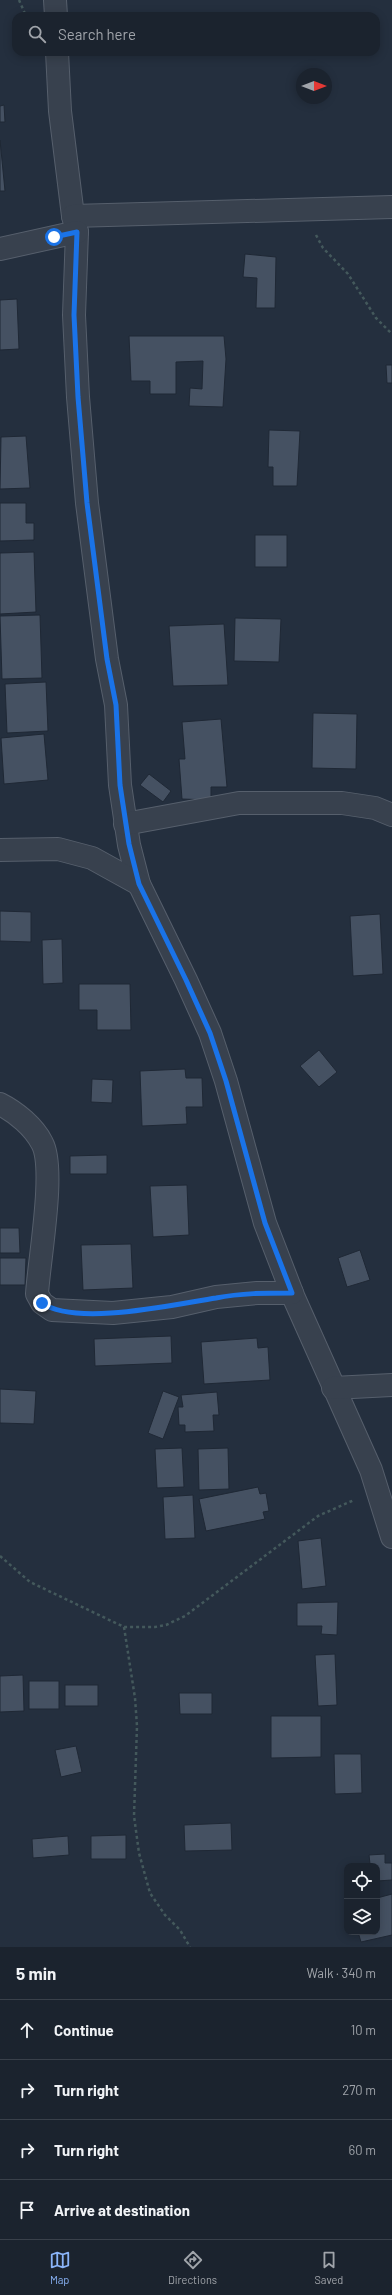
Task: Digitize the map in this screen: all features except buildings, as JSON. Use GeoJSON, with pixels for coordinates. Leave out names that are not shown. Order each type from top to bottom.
{"type":"FeatureCollection","features":[{"type":"Feature","properties":{"kind":"street"},"geometry":{"type":"LineString","coordinates":[[55,0],[56,12]]}},
{"type":"Feature","properties":{"kind":"street"},"geometry":{"type":"LineString","coordinates":[[57,56],[60,111],[75,224],[74,315],[79,405],[87,503],[107,659],[116,705],[120,785],[125,824],[139,884],[210,1033],[226,1081],[265,1223],[292,1293],[378,1489],[392,1538]]}},
{"type":"Feature","properties":{"kind":"street"},"geometry":{"type":"LineString","coordinates":[[0,249],[75,224],[306,210],[392,207]]}},
{"type":"Feature","properties":{"kind":"street"},"geometry":{"type":"LineString","coordinates":[[125,824],[239,803],[342,803],[375,808],[392,815]]}},
{"type":"Feature","properties":{"kind":"street"},"geometry":{"type":"LineString","coordinates":[[0,850],[58,848],[92,858],[139,884]]}},
{"type":"Feature","properties":{"kind":"street"},"geometry":{"type":"LineString","coordinates":[[0,1104],[29,1125],[43,1143],[48,1164],[48,1184],[38,1294],[42,1303],[52,1310],[113,1313],[172,1307],[216,1297],[292,1293]]}},
{"type":"Feature","properties":{"kind":"street"},"geometry":{"type":"LineString","coordinates":[[333,1388],[392,1385]]}},
{"type":"Feature","properties":{"kind":"path"},"geometry":{"type":"LineString","coordinates":[[19,0],[24,12]]}},
{"type":"Feature","properties":{"kind":"path"},"geometry":{"type":"LineString","coordinates":[[306,210],[323,248],[348,274],[376,318],[392,334]]}},
{"type":"Feature","properties":{"kind":"path"},"geometry":{"type":"LineString","coordinates":[[0,1556],[30,1582],[124,1627],[155,1627],[166,1625],[184,1616],[318,1516],[378,1489]]}},
{"type":"Feature","properties":{"kind":"path"},"geometry":{"type":"LineString","coordinates":[[124,1627],[137,1719],[134,1816],[139,1853],[150,1893],[165,1915],[180,1930],[190,1947]]}},
{"type":"Feature","properties":{"kind":"route"},"geometry":{"type":"LineString","coordinates":[[42,1303],[52,1310],[113,1313],[172,1307],[216,1297],[257,1293],[292,1293],[265,1223],[236,1123],[226,1081],[210,1033],[139,884],[129,844],[120,785],[116,705],[107,659],[87,503],[78,397],[74,315],[77,232],[54,237]]}}]}
